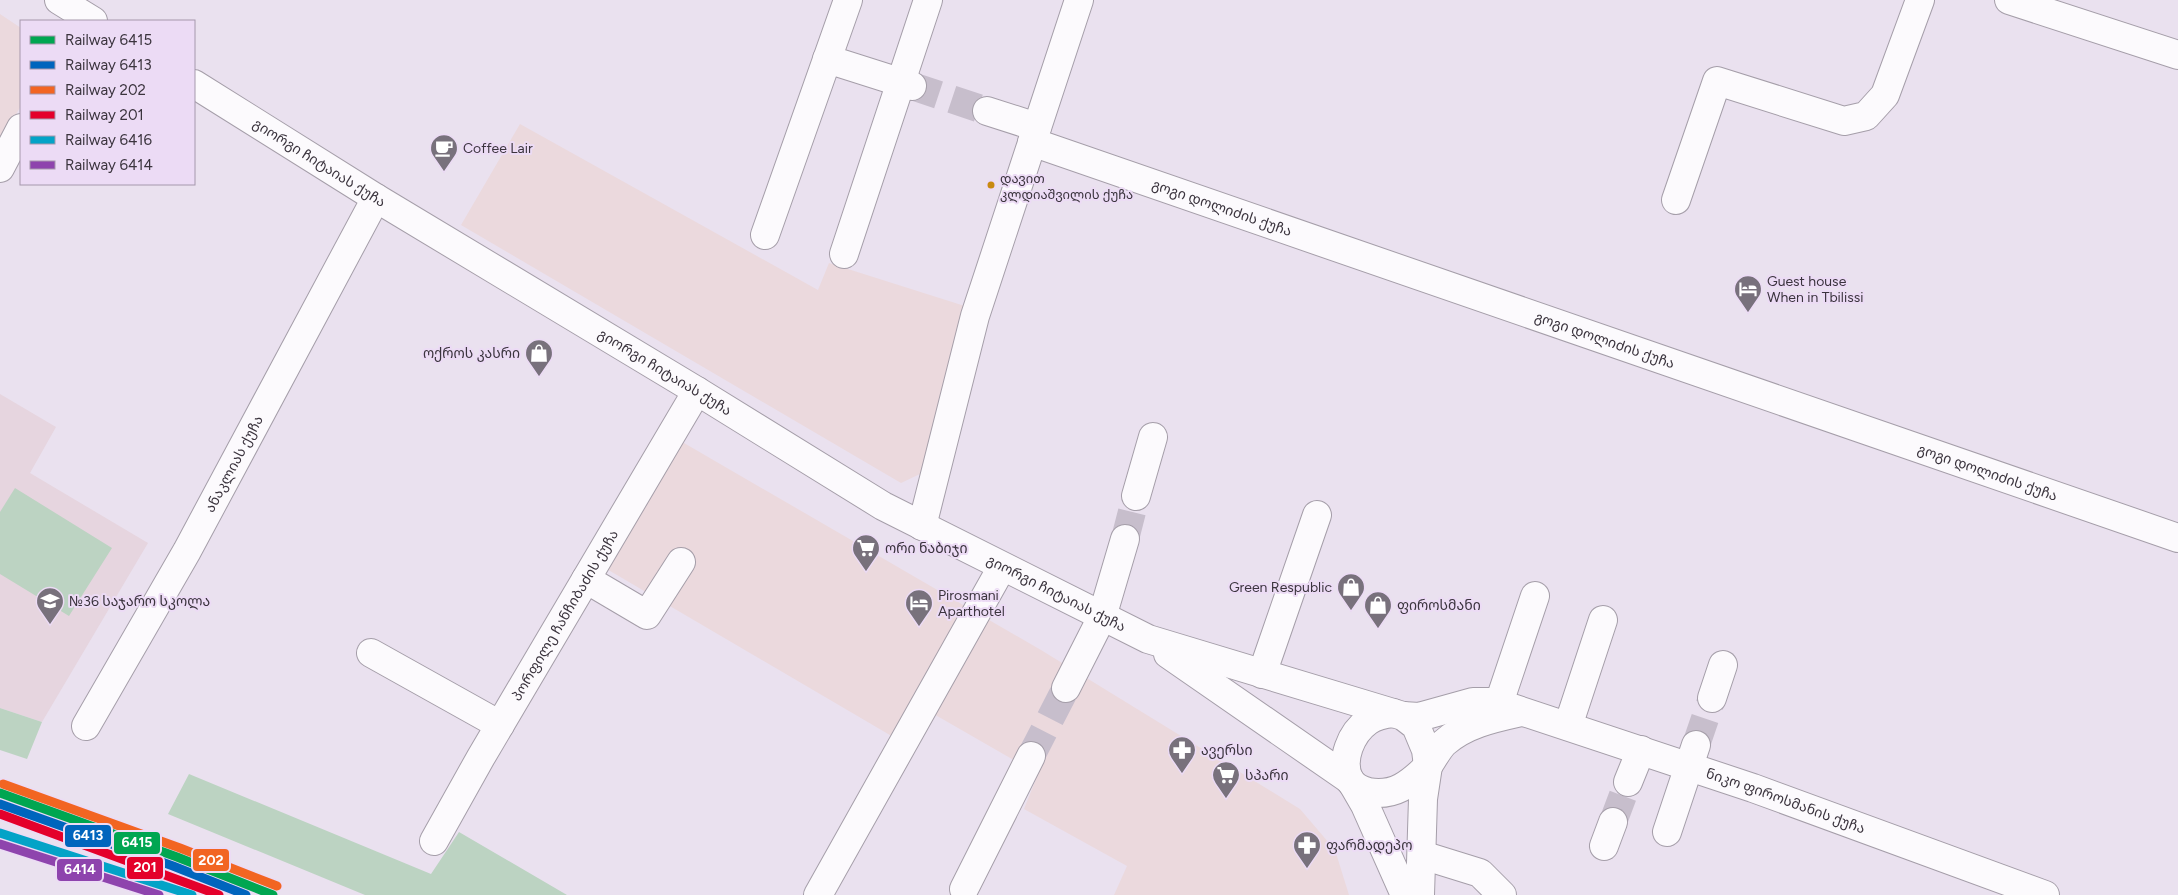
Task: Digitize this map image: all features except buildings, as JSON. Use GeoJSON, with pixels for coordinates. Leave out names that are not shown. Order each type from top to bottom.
{"type":"FeatureCollection","features":[{"type":"Feature","properties":{"kind":"street"},"geometry":{"type":"LineString","coordinates":[[59,0],[85,19]]}},
{"type":"Feature","properties":{"kind":"street"},"geometry":{"type":"LineString","coordinates":[[765,235],[848,0]]}},
{"type":"Feature","properties":{"kind":"street"},"geometry":{"type":"LineString","coordinates":[[844,254],[906,84],[928,0]]}},
{"type":"Feature","properties":{"kind":"street"},"geometry":{"type":"LineString","coordinates":[[922,526],[975,316],[1079,0]]}},
{"type":"Feature","properties":{"kind":"street"},"geometry":{"type":"LineString","coordinates":[[1676,200],[1717,81],[1844,121],[1866,116],[1885,95],[1920,0]]}},
{"type":"Feature","properties":{"kind":"street"},"geometry":{"type":"LineString","coordinates":[[2009,0],[2178,55]]}},
{"type":"Feature","properties":{"kind":"street"},"geometry":{"type":"LineString","coordinates":[[827,59],[906,84]]}},
{"type":"Feature","properties":{"kind":"street","name":"გიორგი ჩიტაიას ქუჩა"},"geometry":{"type":"LineString","coordinates":[[195,85],[376,198],[697,391],[883,506],[1102,618],[1148,639],[1398,715]]}},
{"type":"Feature","properties":{"kind":"street","name":"გოგი დოლიძის ქუჩა"},"geometry":{"type":"LineString","coordinates":[[987,111],[1034,134],[2178,538]]}},
{"type":"Feature","properties":{"kind":"street"},"geometry":{"type":"LineString","coordinates":[[0,168],[20,130]]}},
{"type":"Feature","properties":{"kind":"street","name":"ანაკლიას ქუჩა"},"geometry":{"type":"LineString","coordinates":[[86,726],[187,551],[376,198]]}},
{"type":"Feature","properties":{"kind":"street","name":"პორფილე ჩანჩიბაძის ქუჩა"},"geometry":{"type":"LineString","coordinates":[[434,840],[697,391]]}},
{"type":"Feature","properties":{"kind":"street"},"geometry":{"type":"LineString","coordinates":[[1136,496],[1154,437]]}},
{"type":"Feature","properties":{"kind":"street"},"geometry":{"type":"LineString","coordinates":[[1262,674],[1317,515]]}},
{"type":"Feature","properties":{"kind":"street"},"geometry":{"type":"LineString","coordinates":[[1066,688],[1102,618],[1125,538]]}},
{"type":"Feature","properties":{"kind":"street"},"geometry":{"type":"LineString","coordinates":[[586,578],[647,615],[680,562]]}},
{"type":"Feature","properties":{"kind":"street"},"geometry":{"type":"LineString","coordinates":[[818,895],[1002,567]]}},
{"type":"Feature","properties":{"kind":"street"},"geometry":{"type":"LineString","coordinates":[[1499,703],[1535,596]]}},
{"type":"Feature","properties":{"kind":"street"},"geometry":{"type":"LineString","coordinates":[[1568,726],[1604,620]]}},
{"type":"Feature","properties":{"kind":"street","name":"გიორგი ჩიტაიას ქუჩა"},"geometry":{"type":"LineString","coordinates":[[1148,639],[1352,783],[1365,805],[1405,895]]}},
{"type":"Feature","properties":{"kind":"street"},"geometry":{"type":"LineString","coordinates":[[371,653],[500,725]]}},
{"type":"Feature","properties":{"kind":"street"},"geometry":{"type":"LineString","coordinates":[[1712,698],[1723,665]]}},
{"type":"Feature","properties":{"kind":"street","name":"ნიკო ფიროსმანის ქუჩა"},"geometry":{"type":"LineString","coordinates":[[1398,715],[1419,717],[1473,702],[1499,703],[1641,750],[1693,756],[1763,791],[2046,895]]}},
{"type":"Feature","properties":{"kind":"street","name":"ნიკო ფიროსმანის ქუჩა"},"geometry":{"type":"LineString","coordinates":[[1428,766],[1444,744],[1464,730],[1490,719],[1524,712]]}},
{"type":"Feature","properties":{"kind":"street"},"geometry":{"type":"LineString","coordinates":[[1420,895],[1423,799],[1428,766],[1422,737],[1416,726],[1398,715],[1379,715],[1367,722],[1349,744],[1347,764],[1352,783],[1363,791],[1378,794],[1390,793],[1406,786],[1428,766]]}},
{"type":"Feature","properties":{"kind":"street"},"geometry":{"type":"LineString","coordinates":[[1628,782],[1641,750]]}},
{"type":"Feature","properties":{"kind":"street"},"geometry":{"type":"LineString","coordinates":[[964,888],[1031,756]]}},
{"type":"Feature","properties":{"kind":"street"},"geometry":{"type":"LineString","coordinates":[[1667,832],[1693,756]]}},
{"type":"Feature","properties":{"kind":"street"},"geometry":{"type":"LineString","coordinates":[[1422,855],[1480,873],[1502,895]]}},
{"type":"Feature","properties":{"kind":"shaded area"},"geometry":{"type":"Polygon","coordinates":[[[0,14],[20,27],[20,108],[0,141],[0,14]]]}},
{"type":"Feature","properties":{"kind":"shaded area"},"geometry":{"type":"Polygon","coordinates":[[[520,124],[818,290],[829,263],[971,308],[920,474],[901,483],[461,225],[520,124]]]}},
{"type":"Feature","properties":{"kind":"shaded area","name":"№36 საჯარო სკოლა"},"geometry":{"type":"Polygon","coordinates":[[[0,394],[56,427],[30,473],[148,543],[42,722],[0,708],[0,394]]]}},
{"type":"Feature","properties":{"kind":"shaded area"},"geometry":{"type":"Polygon","coordinates":[[[684,443],[1041,650],[1300,809],[1335,850],[1349,895],[1114,895],[1127,866],[1024,809],[1038,774],[932,713],[912,748],[605,568],[676,446],[684,443]]]}},
{"type":"Feature","properties":{"kind":"green space"},"geometry":{"type":"Polygon","coordinates":[[[15,488],[112,548],[69,616],[0,574],[0,512],[15,488]]]}},
{"type":"Feature","properties":{"kind":"green space"},"geometry":{"type":"Polygon","coordinates":[[[0,708],[42,722],[27,759],[0,750],[0,708]]]}},
{"type":"Feature","properties":{"kind":"green space"},"geometry":{"type":"Polygon","coordinates":[[[189,774],[431,874],[459,832],[567,895],[365,895],[168,814],[189,774]]]}},
{"type":"Feature","properties":{"kind":"tunnel"},"geometry":{"type":"LineString","coordinates":[[912,86],[987,111]]}},
{"type":"Feature","properties":{"kind":"tunnel"},"geometry":{"type":"LineString","coordinates":[[1125,539],[1136,496]]}},
{"type":"Feature","properties":{"kind":"tunnel"},"geometry":{"type":"LineString","coordinates":[[1031,756],[1066,688]]}},
{"type":"Feature","properties":{"kind":"tunnel"},"geometry":{"type":"LineString","coordinates":[[1696,745],[1712,698]]}},
{"type":"Feature","properties":{"kind":"tunnel"},"geometry":{"type":"LineString","coordinates":[[1613,822],[1628,782]]}},
{"type":"Feature","properties":{"kind":"rail line","name":"202"},"geometry":{"type":"LineString","coordinates":[[3,784],[180,848],[277,886]]}},
{"type":"Feature","properties":{"kind":"rail line","name":"6415"},"geometry":{"type":"LineString","coordinates":[[0,793],[177,857],[273,895]]}},
{"type":"Feature","properties":{"kind":"rail line","name":"6413"},"geometry":{"type":"LineString","coordinates":[[0,804],[173,866],[246,895]]}},
{"type":"Feature","properties":{"kind":"rail line","name":"201"},"geometry":{"type":"LineString","coordinates":[[0,814],[219,895]]}},
{"type":"Feature","properties":{"kind":"rail line","name":"6416"},"geometry":{"type":"LineString","coordinates":[[0,833],[192,895]]}},
{"type":"Feature","properties":{"kind":"rail line","name":"6414"},"geometry":{"type":"LineString","coordinates":[[0,844],[159,895]]}},
{"type":"Feature","properties":{"kind":"place","name":"Coffee Lair"},"geometry":{"type":"Point","coordinates":[444,172]}},
{"type":"Feature","properties":{"kind":"place","name":"დავით კლდიაშვილის ქუჩა"},"geometry":{"type":"Point","coordinates":[991,185]}},
{"type":"Feature","properties":{"kind":"place","name":"Guest house When in Tbilissi"},"geometry":{"type":"Point","coordinates":[1748,313]}},
{"type":"Feature","properties":{"kind":"place","name":"ოქროს კასრი"},"geometry":{"type":"Point","coordinates":[539,377]}},
{"type":"Feature","properties":{"kind":"place","name":"ორი ნაბიჯი"},"geometry":{"type":"Point","coordinates":[866,572]}},
{"type":"Feature","properties":{"kind":"place","name":"Green Respublic"},"geometry":{"type":"Point","coordinates":[1351,611]}},
{"type":"Feature","properties":{"kind":"place","name":"№36 საჯარო სკოლა"},"geometry":{"type":"Point","coordinates":[50,625]}},
{"type":"Feature","properties":{"kind":"place","name":"Pirosmani Aparthotel"},"geometry":{"type":"Point","coordinates":[919,627]}},
{"type":"Feature","properties":{"kind":"place","name":"ფიროსმანი"},"geometry":{"type":"Point","coordinates":[1378,629]}},
{"type":"Feature","properties":{"kind":"place","name":"ავერსი"},"geometry":{"type":"Point","coordinates":[1182,774]}},
{"type":"Feature","properties":{"kind":"place","name":"სპარი"},"geometry":{"type":"Point","coordinates":[1226,799]}},
{"type":"Feature","properties":{"kind":"place","name":"ფარმადეპო"},"geometry":{"type":"Point","coordinates":[1307,869]}}]}
